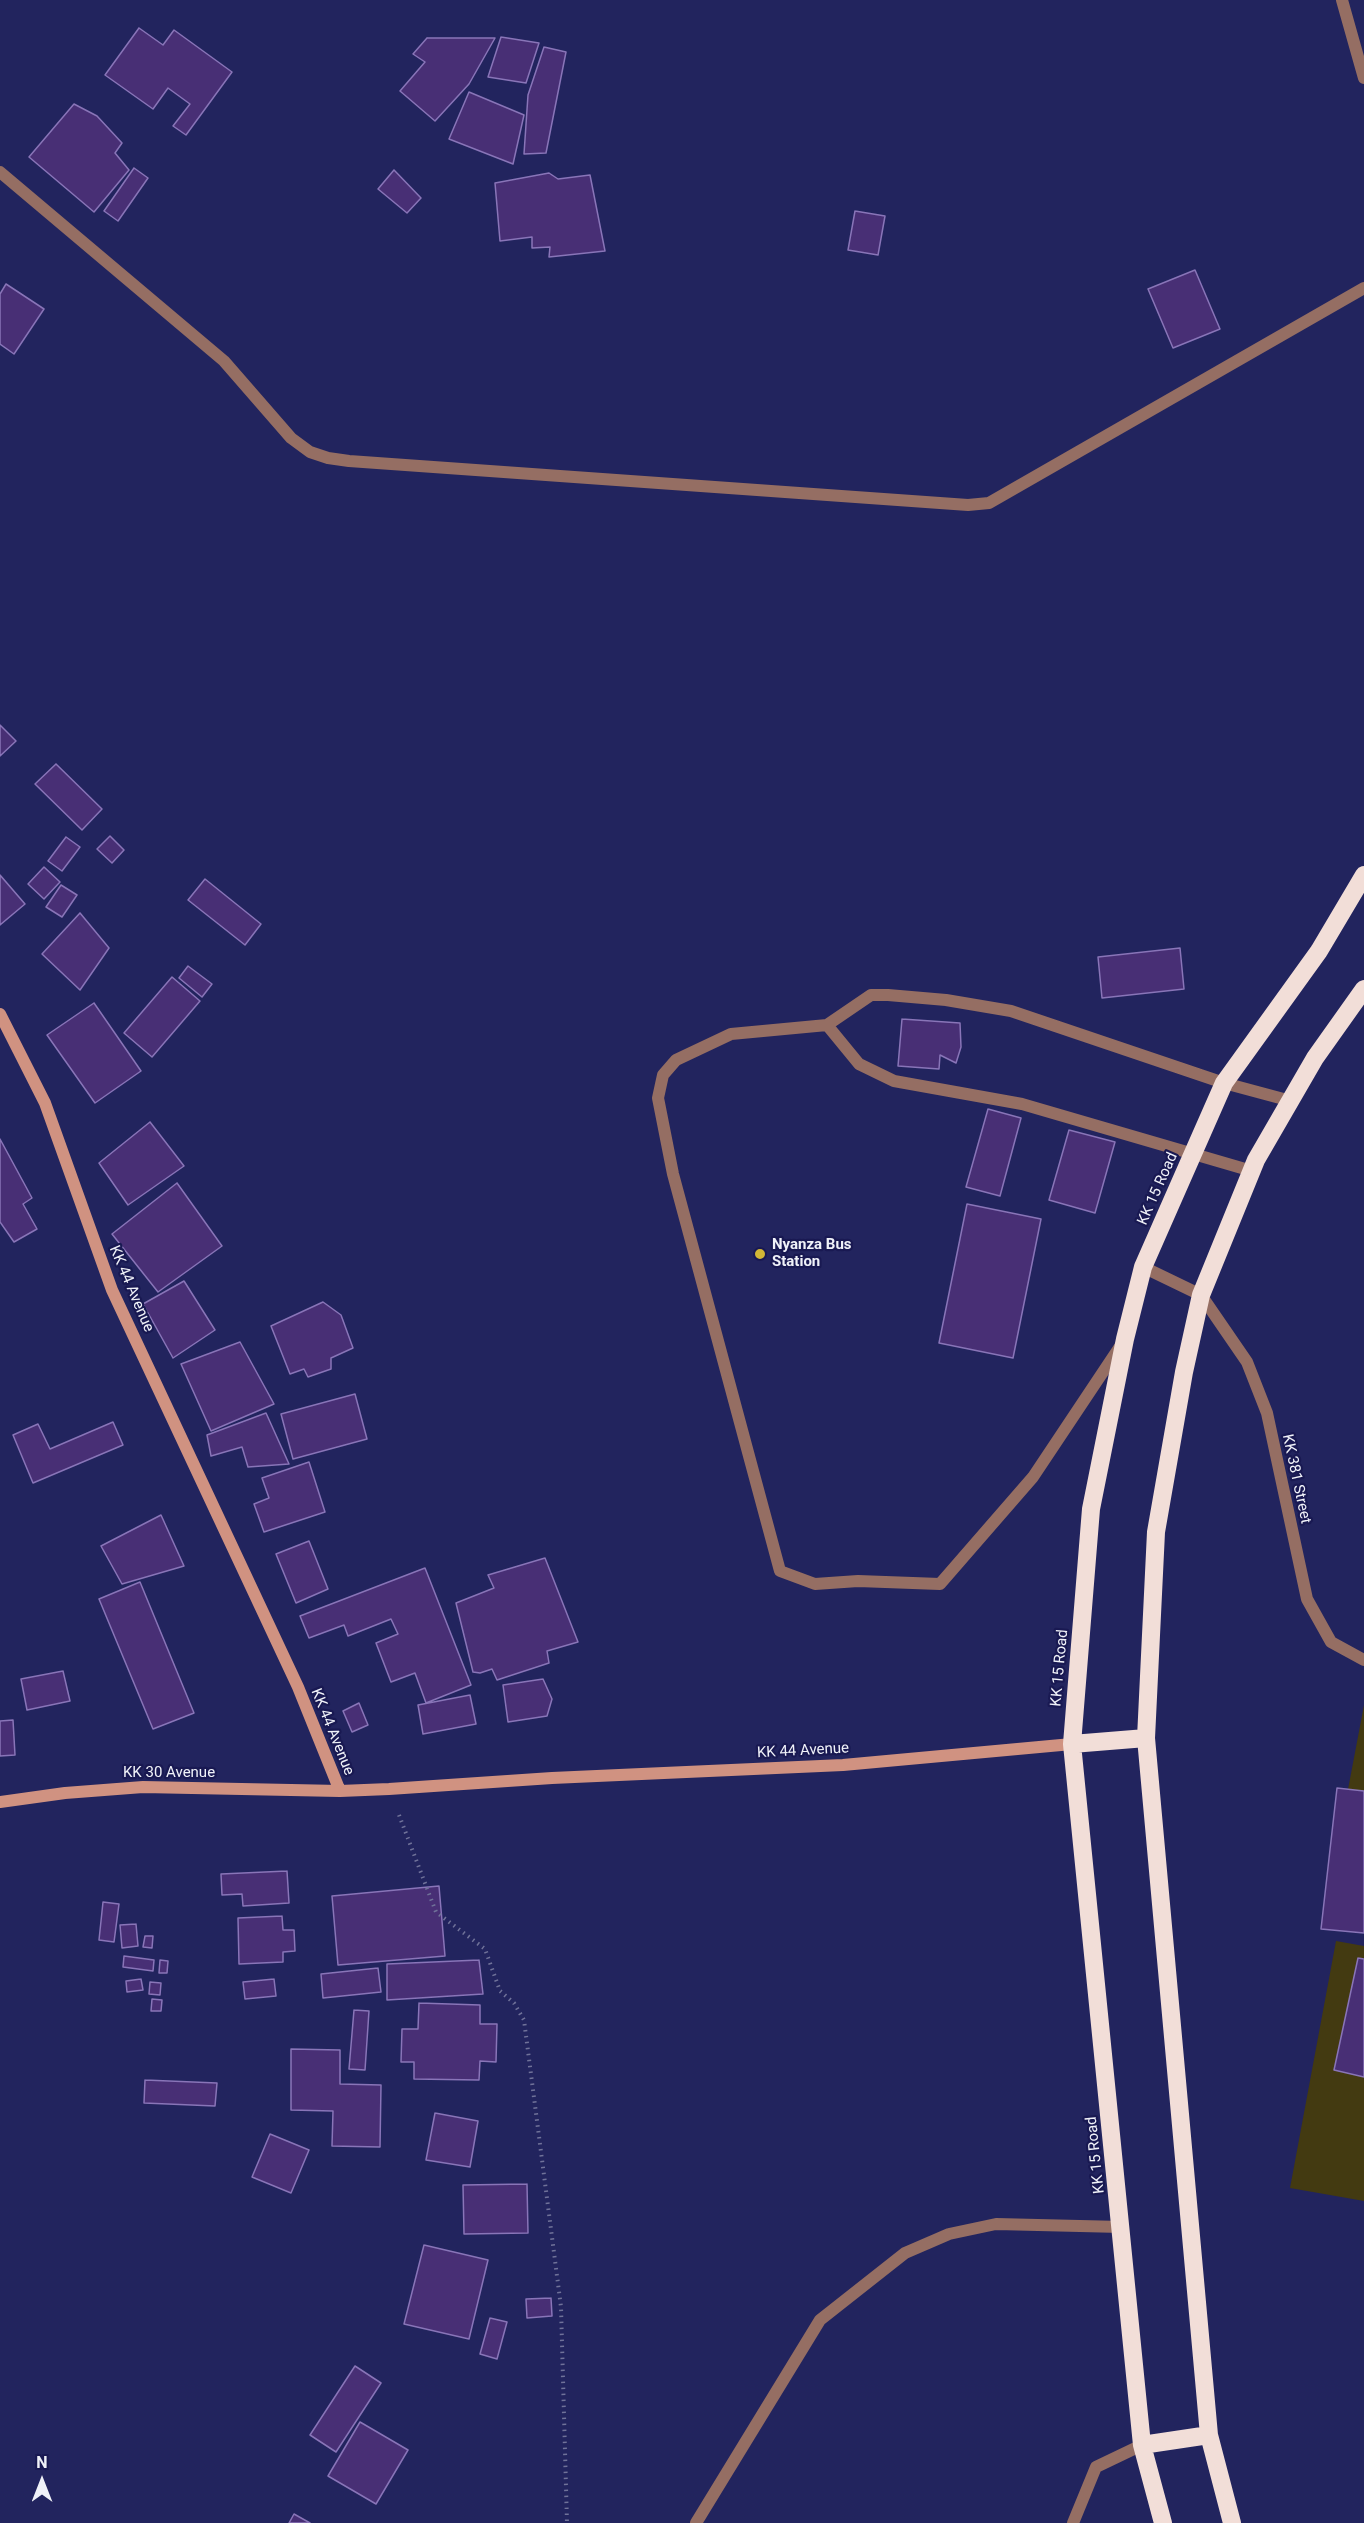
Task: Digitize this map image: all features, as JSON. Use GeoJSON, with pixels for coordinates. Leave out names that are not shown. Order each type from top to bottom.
{"type":"FeatureCollection","features":[{"type":"Feature","properties":{"kind":"highway","name":"KK 15 Road"},"geometry":{"type":"LineString","coordinates":[[1163,2523],[1142,2445],[1072,1744],[1091,1509],[1125,1339],[1143,1267],[1224,1083],[1318,951],[1364,875]]}},
{"type":"Feature","properties":{"kind":"highway"},"geometry":{"type":"LineString","coordinates":[[1232,2523],[1209,2435],[1146,1738],[1156,1532],[1184,1372],[1201,1295],[1256,1160],[1315,1058],[1364,989]]}},
{"type":"Feature","properties":{"kind":"highway"},"geometry":{"type":"LineString","coordinates":[[1072,1744],[1146,1738]]}},
{"type":"Feature","properties":{"kind":"highway"},"geometry":{"type":"LineString","coordinates":[[1142,2445],[1209,2435]]}},
{"type":"Feature","properties":{"kind":"main road","name":"KK 44 Avenue"},"geometry":{"type":"LineString","coordinates":[[0,1014],[45,1103],[112,1290],[298,1687],[340,1791],[552,1778],[843,1765],[1072,1744]]}},
{"type":"Feature","properties":{"kind":"main road","name":"KK 30 Avenue"},"geometry":{"type":"LineString","coordinates":[[0,1802],[65,1792],[143,1787],[340,1791]]}},
{"type":"Feature","properties":{"kind":"street"},"geometry":{"type":"LineString","coordinates":[[1342,0],[1364,78]]}},
{"type":"Feature","properties":{"kind":"street"},"geometry":{"type":"LineString","coordinates":[[0,172],[224,362],[291,438],[310,452],[328,458],[350,461],[956,504],[988,503],[1364,288]]}},
{"type":"Feature","properties":{"kind":"street"},"geometry":{"type":"LineString","coordinates":[[1125,1339],[1033,1477],[940,1584],[858,1581],[815,1584],[780,1571],[673,1174],[658,1098],[663,1075],[676,1060],[731,1034],[827,1025],[871,995],[946,1000],[1011,1011],[1224,1083],[1291,1101]]}},
{"type":"Feature","properties":{"kind":"street"},"geometry":{"type":"LineString","coordinates":[[827,1025],[859,1064],[894,1081],[1022,1104],[1252,1171]]}},
{"type":"Feature","properties":{"kind":"street"},"geometry":{"type":"LineString","coordinates":[[1143,1267],[1201,1295]]}},
{"type":"Feature","properties":{"kind":"street","name":"KK 381 Street"},"geometry":{"type":"LineString","coordinates":[[1201,1295],[1247,1362],[1267,1413],[1307,1599],[1331,1642],[1364,1660]]}},
{"type":"Feature","properties":{"kind":"street"},"geometry":{"type":"LineString","coordinates":[[696,2523],[820,2320],[905,2253],[949,2234],[996,2224],[1122,2227]]}},
{"type":"Feature","properties":{"kind":"street"},"geometry":{"type":"LineString","coordinates":[[1073,2523],[1096,2467],[1142,2445]]}},
{"type":"Feature","properties":{"kind":"path"},"geometry":{"type":"LineString","coordinates":[[389,1789],[436,1912],[485,1949],[500,1991],[514,2003],[524,2020],[561,2307],[567,2523]]}},
{"type":"Feature","properties":{"kind":"shaded area"},"geometry":{"type":"Polygon","coordinates":[[[1364,1705],[1364,1885],[1331,1879],[1364,1705]]]}},
{"type":"Feature","properties":{"kind":"shaded area"},"geometry":{"type":"Polygon","coordinates":[[[1336,1941],[1364,1946],[1364,2201],[1290,2188],[1336,1941]]]}},
{"type":"Feature","properties":{"kind":"building"},"geometry":{"type":"Polygon","coordinates":[[[139,28],[163,45],[174,30],[232,72],[186,135],[173,126],[190,104],[168,88],[153,109],[105,75],[139,28]]]}},
{"type":"Feature","properties":{"kind":"building"},"geometry":{"type":"Polygon","coordinates":[[[501,37],[539,43],[526,83],[488,77],[501,37]]]}},
{"type":"Feature","properties":{"kind":"building"},"geometry":{"type":"Polygon","coordinates":[[[427,38],[495,38],[469,84],[435,121],[400,91],[425,62],[413,54],[427,38]]]}},
{"type":"Feature","properties":{"kind":"building"},"geometry":{"type":"Polygon","coordinates":[[[544,47],[566,52],[546,153],[524,154],[528,95],[544,47]]]}},
{"type":"Feature","properties":{"kind":"building"},"geometry":{"type":"Polygon","coordinates":[[[469,92],[524,115],[513,164],[449,139],[469,92]]]}},
{"type":"Feature","properties":{"kind":"building"},"geometry":{"type":"Polygon","coordinates":[[[74,104],[97,116],[122,143],[115,153],[129,170],[94,212],[29,157],[74,104]]]}},
{"type":"Feature","properties":{"kind":"building"},"geometry":{"type":"Polygon","coordinates":[[[134,168],[148,178],[118,221],[104,211],[134,168]]]}},
{"type":"Feature","properties":{"kind":"building"},"geometry":{"type":"Polygon","coordinates":[[[394,170],[421,198],[407,213],[378,189],[394,170]]]}},
{"type":"Feature","properties":{"kind":"building"},"geometry":{"type":"Polygon","coordinates":[[[549,173],[558,179],[590,175],[605,251],[549,257],[550,247],[532,248],[532,237],[500,241],[495,183],[549,173]]]}},
{"type":"Feature","properties":{"kind":"building"},"geometry":{"type":"Polygon","coordinates":[[[855,211],[885,216],[878,255],[848,250],[855,211]]]}},
{"type":"Feature","properties":{"kind":"building"},"geometry":{"type":"Polygon","coordinates":[[[1195,270],[1220,329],[1173,348],[1148,289],[1195,270]]]}},
{"type":"Feature","properties":{"kind":"building"},"geometry":{"type":"Polygon","coordinates":[[[6,284],[44,309],[14,354],[0,344],[0,294],[6,284]]]}},
{"type":"Feature","properties":{"kind":"building"},"geometry":{"type":"Polygon","coordinates":[[[0,725],[16,741],[0,756],[0,725]]]}},
{"type":"Feature","properties":{"kind":"building"},"geometry":{"type":"Polygon","coordinates":[[[56,764],[102,809],[82,830],[35,784],[56,764]]]}},
{"type":"Feature","properties":{"kind":"building"},"geometry":{"type":"Polygon","coordinates":[[[110,836],[124,850],[112,863],[97,849],[110,836]]]}},
{"type":"Feature","properties":{"kind":"building"},"geometry":{"type":"Polygon","coordinates":[[[66,837],[80,847],[62,871],[48,861],[66,837]]]}},
{"type":"Feature","properties":{"kind":"building"},"geometry":{"type":"Polygon","coordinates":[[[44,867],[60,882],[44,899],[28,884],[44,867]]]}},
{"type":"Feature","properties":{"kind":"building"},"geometry":{"type":"Polygon","coordinates":[[[0,875],[25,904],[0,925],[0,875]]]}},
{"type":"Feature","properties":{"kind":"building"},"geometry":{"type":"Polygon","coordinates":[[[205,879],[261,924],[245,945],[188,900],[205,879]]]}},
{"type":"Feature","properties":{"kind":"building"},"geometry":{"type":"Polygon","coordinates":[[[61,885],[77,895],[62,917],[46,907],[61,885]]]}},
{"type":"Feature","properties":{"kind":"building"},"geometry":{"type":"Polygon","coordinates":[[[80,913],[109,948],[80,990],[42,954],[80,913]]]}},
{"type":"Feature","properties":{"kind":"building"},"geometry":{"type":"Polygon","coordinates":[[[1180,948],[1184,989],[1102,998],[1098,957],[1180,948]]]}},
{"type":"Feature","properties":{"kind":"building"},"geometry":{"type":"Polygon","coordinates":[[[188,966],[212,984],[202,997],[179,978],[188,966]]]}},
{"type":"Feature","properties":{"kind":"building"},"geometry":{"type":"Polygon","coordinates":[[[172,977],[200,1001],[152,1057],[124,1033],[172,977]]]}},
{"type":"Feature","properties":{"kind":"building"},"geometry":{"type":"Polygon","coordinates":[[[94,1003],[141,1071],[95,1103],[47,1035],[94,1003]]]}},
{"type":"Feature","properties":{"kind":"building"},"geometry":{"type":"Polygon","coordinates":[[[902,1019],[960,1023],[961,1047],[956,1063],[940,1055],[939,1069],[898,1066],[902,1019]]]}},
{"type":"Feature","properties":{"kind":"building"},"geometry":{"type":"Polygon","coordinates":[[[988,1109],[1021,1118],[1000,1196],[966,1187],[988,1109]]]}},
{"type":"Feature","properties":{"kind":"building"},"geometry":{"type":"Polygon","coordinates":[[[150,1122],[184,1166],[128,1205],[99,1163],[150,1122]]]}},
{"type":"Feature","properties":{"kind":"building"},"geometry":{"type":"Polygon","coordinates":[[[1069,1130],[1115,1142],[1095,1213],[1049,1200],[1069,1130]]]}},
{"type":"Feature","properties":{"kind":"building"},"geometry":{"type":"Polygon","coordinates":[[[0,1139],[32,1198],[23,1204],[37,1229],[14,1242],[0,1222],[0,1139]]]}},
{"type":"Feature","properties":{"kind":"building"},"geometry":{"type":"Polygon","coordinates":[[[177,1183],[222,1246],[158,1292],[112,1234],[177,1183]]]}},
{"type":"Feature","properties":{"kind":"building"},"geometry":{"type":"Polygon","coordinates":[[[967,1204],[1041,1219],[1013,1358],[939,1343],[967,1204]]]}},
{"type":"Feature","properties":{"kind":"building"},"geometry":{"type":"Polygon","coordinates":[[[184,1281],[215,1330],[173,1358],[143,1304],[184,1281]]]}},
{"type":"Feature","properties":{"kind":"building"},"geometry":{"type":"Polygon","coordinates":[[[323,1302],[341,1315],[353,1348],[331,1358],[331,1369],[308,1377],[304,1369],[290,1374],[271,1326],[323,1302]]]}},
{"type":"Feature","properties":{"kind":"building"},"geometry":{"type":"Polygon","coordinates":[[[240,1342],[274,1404],[211,1431],[181,1364],[240,1342]]]}},
{"type":"Feature","properties":{"kind":"building"},"geometry":{"type":"Polygon","coordinates":[[[355,1394],[367,1439],[293,1459],[281,1414],[355,1394]]]}},
{"type":"Feature","properties":{"kind":"building"},"geometry":{"type":"Polygon","coordinates":[[[266,1413],[289,1464],[248,1467],[242,1447],[211,1456],[207,1435],[266,1413]]]}},
{"type":"Feature","properties":{"kind":"building"},"geometry":{"type":"Polygon","coordinates":[[[113,1422],[123,1445],[33,1483],[13,1435],[38,1424],[50,1449],[113,1422]]]}},
{"type":"Feature","properties":{"kind":"building"},"geometry":{"type":"Polygon","coordinates":[[[309,1462],[325,1512],[264,1532],[254,1504],[269,1498],[262,1478],[309,1462]]]}},
{"type":"Feature","properties":{"kind":"building"},"geometry":{"type":"Polygon","coordinates":[[[161,1515],[184,1566],[122,1584],[101,1546],[161,1515]]]}},
{"type":"Feature","properties":{"kind":"building"},"geometry":{"type":"Polygon","coordinates":[[[309,1541],[328,1589],[296,1603],[276,1554],[309,1541]]]}},
{"type":"Feature","properties":{"kind":"building"},"geometry":{"type":"Polygon","coordinates":[[[545,1558],[578,1642],[547,1651],[549,1663],[497,1680],[492,1669],[480,1673],[473,1672],[456,1603],[494,1588],[488,1575],[545,1558]]]}},
{"type":"Feature","properties":{"kind":"building"},"geometry":{"type":"Polygon","coordinates":[[[425,1568],[471,1685],[426,1703],[415,1673],[391,1682],[376,1643],[398,1634],[391,1619],[348,1636],[344,1625],[309,1638],[300,1616],[425,1568]]]}},
{"type":"Feature","properties":{"kind":"building"},"geometry":{"type":"Polygon","coordinates":[[[140,1582],[194,1713],[153,1729],[99,1599],[140,1582]]]}},
{"type":"Feature","properties":{"kind":"building"},"geometry":{"type":"Polygon","coordinates":[[[63,1671],[70,1701],[27,1710],[21,1679],[63,1671]]]}},
{"type":"Feature","properties":{"kind":"building"},"geometry":{"type":"Polygon","coordinates":[[[543,1679],[552,1699],[547,1716],[508,1722],[503,1685],[543,1679]]]}},
{"type":"Feature","properties":{"kind":"building"},"geometry":{"type":"Polygon","coordinates":[[[470,1695],[476,1724],[423,1734],[418,1705],[470,1695]]]}},
{"type":"Feature","properties":{"kind":"building"},"geometry":{"type":"Polygon","coordinates":[[[359,1703],[368,1725],[352,1732],[343,1711],[359,1703]]]}},
{"type":"Feature","properties":{"kind":"building"},"geometry":{"type":"Polygon","coordinates":[[[13,1720],[15,1755],[0,1756],[0,1721],[13,1720]]]}},
{"type":"Feature","properties":{"kind":"building"},"geometry":{"type":"Polygon","coordinates":[[[1337,1788],[1364,1791],[1364,1933],[1321,1929],[1337,1788]]]}},
{"type":"Feature","properties":{"kind":"building"},"geometry":{"type":"Polygon","coordinates":[[[287,1871],[289,1903],[243,1906],[242,1894],[222,1895],[221,1874],[287,1871]]]}},
{"type":"Feature","properties":{"kind":"building"},"geometry":{"type":"Polygon","coordinates":[[[439,1886],[445,1956],[338,1965],[332,1896],[439,1886]]]}},
{"type":"Feature","properties":{"kind":"building"},"geometry":{"type":"Polygon","coordinates":[[[103,1902],[119,1904],[114,1942],[99,1940],[103,1902]]]}},
{"type":"Feature","properties":{"kind":"building"},"geometry":{"type":"Polygon","coordinates":[[[282,1916],[283,1930],[294,1930],[295,1951],[283,1952],[283,1962],[239,1964],[238,1918],[282,1916]]]}},
{"type":"Feature","properties":{"kind":"building"},"geometry":{"type":"Polygon","coordinates":[[[136,1924],[138,1946],[122,1948],[120,1925],[136,1924]]]}},
{"type":"Feature","properties":{"kind":"building"},"geometry":{"type":"Polygon","coordinates":[[[145,1936],[153,1936],[152,1948],[143,1947],[145,1936]]]}},
{"type":"Feature","properties":{"kind":"building"},"geometry":{"type":"Polygon","coordinates":[[[124,1956],[154,1960],[153,1971],[123,1967],[124,1956]]]}},
{"type":"Feature","properties":{"kind":"building"},"geometry":{"type":"Polygon","coordinates":[[[1358,1958],[1364,1959],[1364,2077],[1334,2070],[1358,1958]]]}},
{"type":"Feature","properties":{"kind":"building"},"geometry":{"type":"Polygon","coordinates":[[[160,1960],[168,1961],[167,1973],[159,1973],[160,1960]]]}},
{"type":"Feature","properties":{"kind":"building"},"geometry":{"type":"Polygon","coordinates":[[[479,1960],[483,1994],[387,2000],[387,1964],[479,1960]]]}},
{"type":"Feature","properties":{"kind":"building"},"geometry":{"type":"Polygon","coordinates":[[[378,1968],[381,1992],[323,1998],[321,1974],[378,1968]]]}},
{"type":"Feature","properties":{"kind":"building"},"geometry":{"type":"Polygon","coordinates":[[[141,1979],[143,1990],[127,1992],[126,1981],[141,1979]]]}},
{"type":"Feature","properties":{"kind":"building"},"geometry":{"type":"Polygon","coordinates":[[[274,1979],[276,1996],[245,1999],[243,1982],[274,1979]]]}},
{"type":"Feature","properties":{"kind":"building"},"geometry":{"type":"Polygon","coordinates":[[[150,1982],[161,1983],[160,1995],[149,1994],[150,1982]]]}},
{"type":"Feature","properties":{"kind":"building"},"geometry":{"type":"Polygon","coordinates":[[[152,1999],[162,2000],[161,2011],[151,2011],[152,1999]]]}},
{"type":"Feature","properties":{"kind":"building"},"geometry":{"type":"Polygon","coordinates":[[[419,2003],[480,2005],[480,2024],[497,2024],[496,2062],[480,2061],[479,2080],[414,2079],[414,2062],[401,2062],[402,2029],[418,2029],[419,2003]]]}},
{"type":"Feature","properties":{"kind":"building"},"geometry":{"type":"Polygon","coordinates":[[[354,2010],[369,2011],[365,2070],[349,2069],[354,2010]]]}},
{"type":"Feature","properties":{"kind":"building"},"geometry":{"type":"Polygon","coordinates":[[[291,2049],[340,2050],[340,2084],[381,2085],[380,2147],[332,2146],[333,2111],[291,2110],[291,2049]]]}},
{"type":"Feature","properties":{"kind":"building"},"geometry":{"type":"Polygon","coordinates":[[[145,2080],[217,2083],[215,2106],[144,2103],[145,2080]]]}},
{"type":"Feature","properties":{"kind":"building"},"geometry":{"type":"Polygon","coordinates":[[[435,2113],[478,2121],[470,2167],[426,2160],[435,2113]]]}},
{"type":"Feature","properties":{"kind":"building"},"geometry":{"type":"Polygon","coordinates":[[[270,2134],[309,2150],[291,2193],[252,2177],[270,2134]]]}},
{"type":"Feature","properties":{"kind":"building"},"geometry":{"type":"Polygon","coordinates":[[[527,2184],[528,2233],[464,2234],[463,2185],[527,2184]]]}},
{"type":"Feature","properties":{"kind":"building"},"geometry":{"type":"Polygon","coordinates":[[[424,2245],[488,2260],[469,2339],[404,2324],[424,2245]]]}},
{"type":"Feature","properties":{"kind":"building"},"geometry":{"type":"Polygon","coordinates":[[[551,2298],[552,2316],[527,2318],[526,2299],[551,2298]]]}},
{"type":"Feature","properties":{"kind":"building"},"geometry":{"type":"Polygon","coordinates":[[[490,2318],[507,2322],[497,2359],[480,2354],[490,2318]]]}},
{"type":"Feature","properties":{"kind":"building"},"geometry":{"type":"Polygon","coordinates":[[[355,2366],[381,2383],[336,2452],[310,2435],[355,2366]]]}},
{"type":"Feature","properties":{"kind":"building"},"geometry":{"type":"Polygon","coordinates":[[[360,2422],[408,2450],[376,2504],[328,2476],[360,2422]]]}},
{"type":"Feature","properties":{"kind":"building"},"geometry":{"type":"Polygon","coordinates":[[[294,2514],[310,2523],[289,2523],[294,2514]]]}},
{"type":"Feature","properties":{"kind":"place","name":"Nyanza Bus Station"},"geometry":{"type":"Point","coordinates":[760,1254]}}]}
